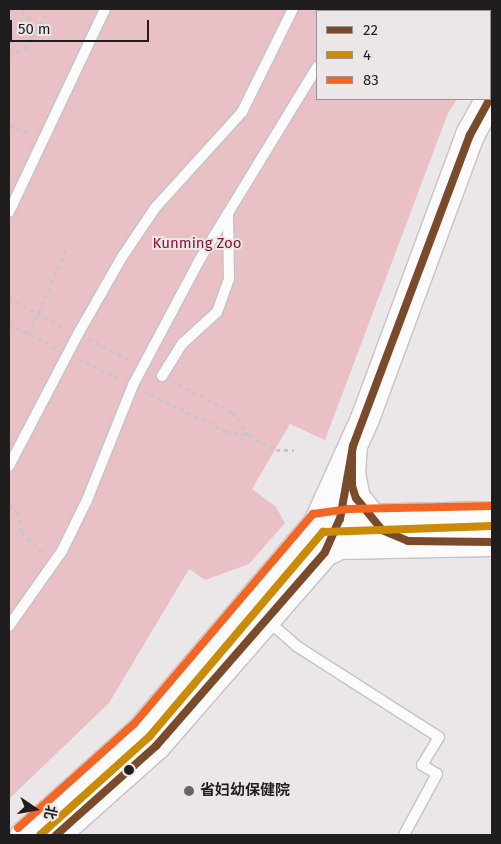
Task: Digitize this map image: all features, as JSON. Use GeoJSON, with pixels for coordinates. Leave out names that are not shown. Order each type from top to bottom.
{"type":"FeatureCollection","features":[{"type":"Feature","properties":{"kind":"main road"},"geometry":{"type":"LineString","coordinates":[[56,835],[156,746],[266,619],[331,535],[353,446],[470,135],[489,100]]}},
{"type":"Feature","properties":{"kind":"main road"},"geometry":{"type":"LineString","coordinates":[[353,446],[352,486],[370,519],[382,530],[408,541]]}},
{"type":"Feature","properties":{"kind":"main road"},"geometry":{"type":"LineString","coordinates":[[24,835],[141,731],[331,535],[370,519],[492,516]]}},
{"type":"Feature","properties":{"kind":"main road"},"geometry":{"type":"LineString","coordinates":[[331,535],[408,541],[492,542]]}},
{"type":"Feature","properties":{"kind":"lane"},"geometry":{"type":"LineString","coordinates":[[9,212],[105,9]]}},
{"type":"Feature","properties":{"kind":"lane"},"geometry":{"type":"LineString","coordinates":[[9,466],[78,334],[155,208],[242,112],[293,9]]}},
{"type":"Feature","properties":{"kind":"lane"},"geometry":{"type":"LineString","coordinates":[[9,626],[53,563],[87,500],[133,385],[228,212],[316,69]]}},
{"type":"Feature","properties":{"kind":"lane"},"geometry":{"type":"LineString","coordinates":[[162,376],[184,343],[217,312],[229,279],[228,212]]}},
{"type":"Feature","properties":{"kind":"lane"},"geometry":{"type":"LineString","coordinates":[[266,619],[298,647],[439,737],[422,765],[437,774],[404,835]]}},
{"type":"Feature","properties":{"kind":"path"},"geometry":{"type":"LineString","coordinates":[[20,9],[33,28],[30,43]]}},
{"type":"Feature","properties":{"kind":"path"},"geometry":{"type":"LineString","coordinates":[[9,56],[19,53],[30,43],[49,9]]}},
{"type":"Feature","properties":{"kind":"path"},"geometry":{"type":"LineString","coordinates":[[9,124],[44,138]]}},
{"type":"Feature","properties":{"kind":"path"},"geometry":{"type":"LineString","coordinates":[[28,334],[66,250]]}},
{"type":"Feature","properties":{"kind":"path"},"geometry":{"type":"LineString","coordinates":[[9,298],[143,367]]}},
{"type":"Feature","properties":{"kind":"path"},"geometry":{"type":"LineString","coordinates":[[9,324],[226,431],[249,435],[276,450],[294,450]]}},
{"type":"Feature","properties":{"kind":"path"},"geometry":{"type":"LineString","coordinates":[[162,376],[232,412],[249,435]]}},
{"type":"Feature","properties":{"kind":"path"},"geometry":{"type":"LineString","coordinates":[[9,504],[17,512],[22,532],[53,563]]}},
{"type":"Feature","properties":{"kind":"green space","name":"Kunming Zoo"},"geometry":{"type":"Polygon","coordinates":[[[9,9],[492,9],[491,46],[491,10],[316,10],[316,100],[456,100],[448,113],[325,440],[290,424],[252,489],[276,507],[285,523],[249,564],[205,580],[189,569],[109,703],[9,799],[9,9]]]}},
{"type":"Feature","properties":{"kind":"transit line","name":"22"},"geometry":{"type":"LineString","coordinates":[[56,835],[156,746],[325,552],[340,519],[353,446],[470,135],[489,100]]}},
{"type":"Feature","properties":{"kind":"transit line","name":"22"},"geometry":{"type":"LineString","coordinates":[[352,453],[352,486],[356,498],[382,530],[408,541],[492,542]]}},
{"type":"Feature","properties":{"kind":"transit line","name":"83"},"geometry":{"type":"LineString","coordinates":[[18,828],[134,724],[313,514],[348,509],[492,506]]}},
{"type":"Feature","properties":{"kind":"transit line","name":"4"},"geometry":{"type":"LineString","coordinates":[[40,835],[149,737],[323,532],[492,526]]}},
{"type":"Feature","properties":{"kind":"place","name":"省妇幼保健院"},"geometry":{"type":"Point","coordinates":[189,791]}}]}
